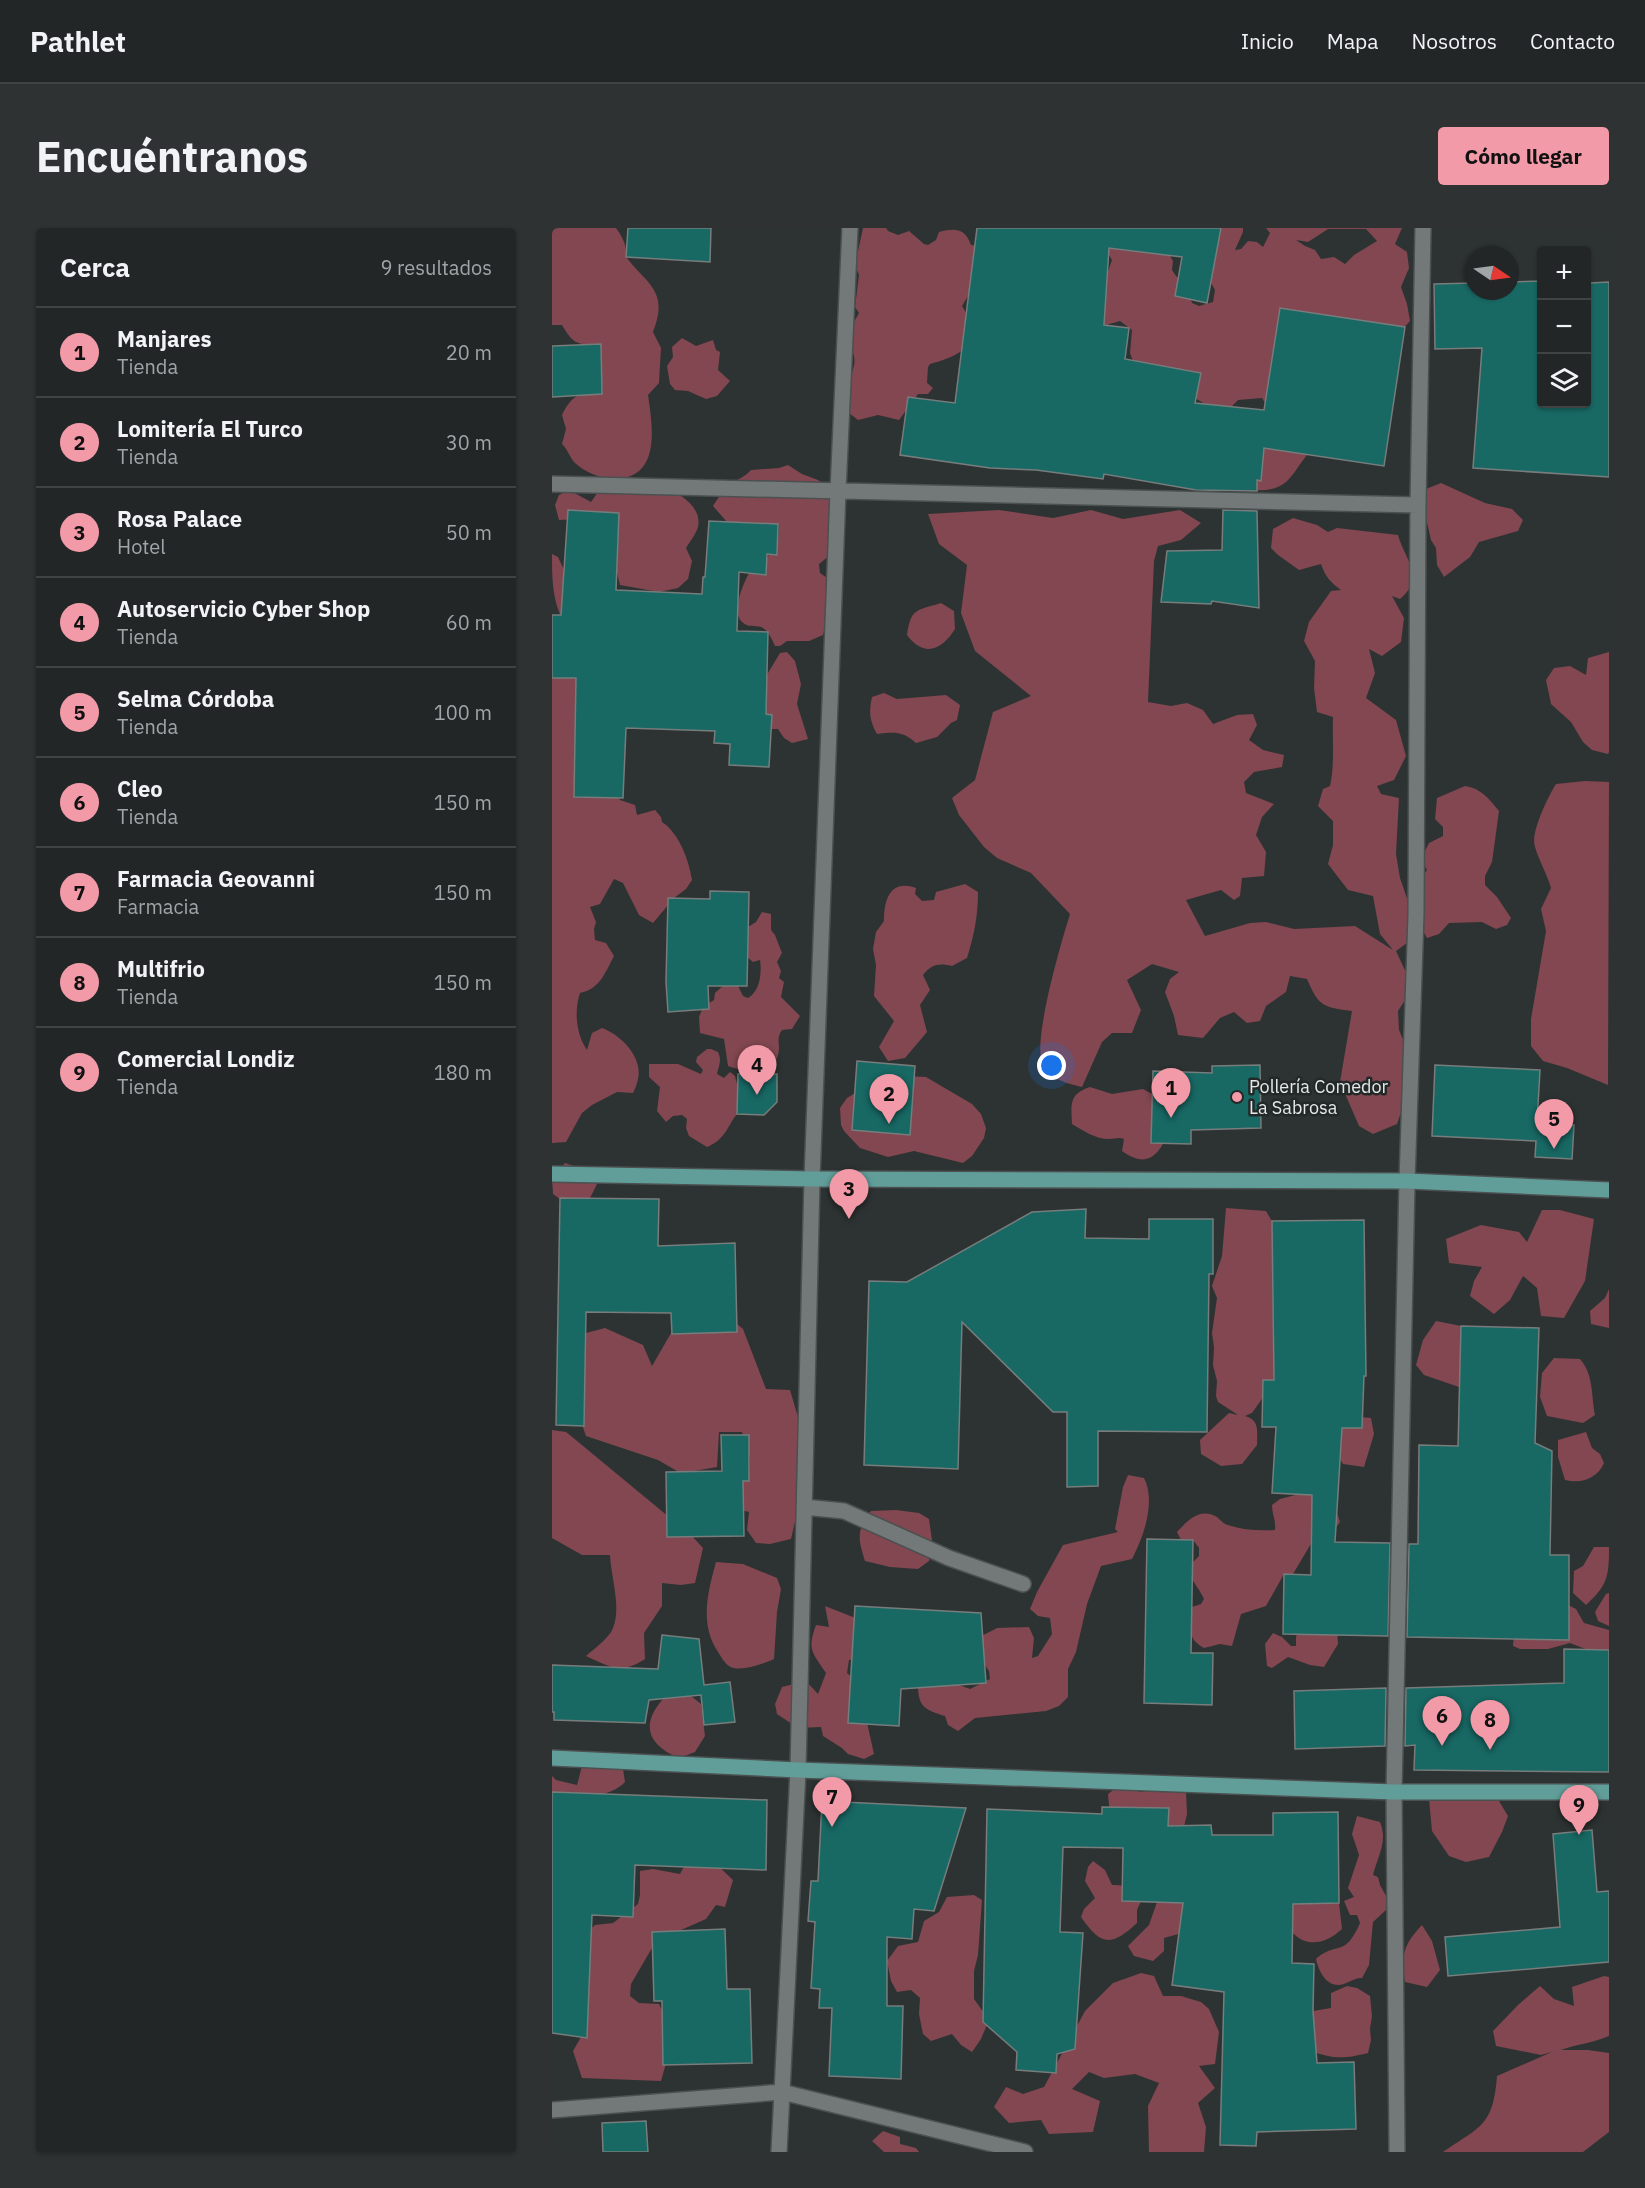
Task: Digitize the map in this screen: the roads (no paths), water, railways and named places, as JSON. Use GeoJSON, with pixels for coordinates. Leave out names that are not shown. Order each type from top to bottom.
{"type":"FeatureCollection","features":[{"type":"Feature","properties":{"kind":"main road"},"geometry":{"type":"LineString","coordinates":[[552,1174],[812,1179],[1407,1181],[1609,1190]]}},
{"type":"Feature","properties":{"kind":"main road"},"geometry":{"type":"LineString","coordinates":[[552,1758],[798,1770],[1394,1792],[1609,1792]]}},
{"type":"Feature","properties":{"kind":"street"},"geometry":{"type":"LineString","coordinates":[[779,2152],[798,1770],[812,1179],[850,228]]}},
{"type":"Feature","properties":{"kind":"street"},"geometry":{"type":"LineString","coordinates":[[1397,2152],[1394,1792],[1407,1181],[1416,915],[1423,228]]}},
{"type":"Feature","properties":{"kind":"street"},"geometry":{"type":"LineString","coordinates":[[552,484],[1419,505]]}},
{"type":"Feature","properties":{"kind":"street"},"geometry":{"type":"LineString","coordinates":[[804,1507],[844,1511],[949,1558],[1023,1584]]}},
{"type":"Feature","properties":{"kind":"street"},"geometry":{"type":"LineString","coordinates":[[552,2110],[782,2092],[1025,2152]]}},
{"type":"Feature","properties":{"kind":"place","name":"Autoservicio Cyber Shop"},"geometry":{"type":"Point","coordinates":[757,1095]}},
{"type":"Feature","properties":{"kind":"place","name":"Pollería Comedor La Sabrosa"},"geometry":{"type":"Point","coordinates":[1237,1097]}},
{"type":"Feature","properties":{"kind":"place","name":"Manjares"},"geometry":{"type":"Point","coordinates":[1171,1118]}},
{"type":"Feature","properties":{"kind":"place","name":"Lomitería El Turco"},"geometry":{"type":"Point","coordinates":[889,1124]}},
{"type":"Feature","properties":{"kind":"place","name":"Selma Córdoba"},"geometry":{"type":"Point","coordinates":[1554,1149]}},
{"type":"Feature","properties":{"kind":"place","name":"Rosa Palace"},"geometry":{"type":"Point","coordinates":[849,1219]}},
{"type":"Feature","properties":{"kind":"place","name":"Cleo"},"geometry":{"type":"Point","coordinates":[1442,1746]}},
{"type":"Feature","properties":{"kind":"place","name":"Multifrio"},"geometry":{"type":"Point","coordinates":[1490,1750]}},
{"type":"Feature","properties":{"kind":"place","name":"Farmacia Geovanni"},"geometry":{"type":"Point","coordinates":[832,1827]}},
{"type":"Feature","properties":{"kind":"place","name":"Comercial Londiz"},"geometry":{"type":"Point","coordinates":[1579,1835]}}]}
